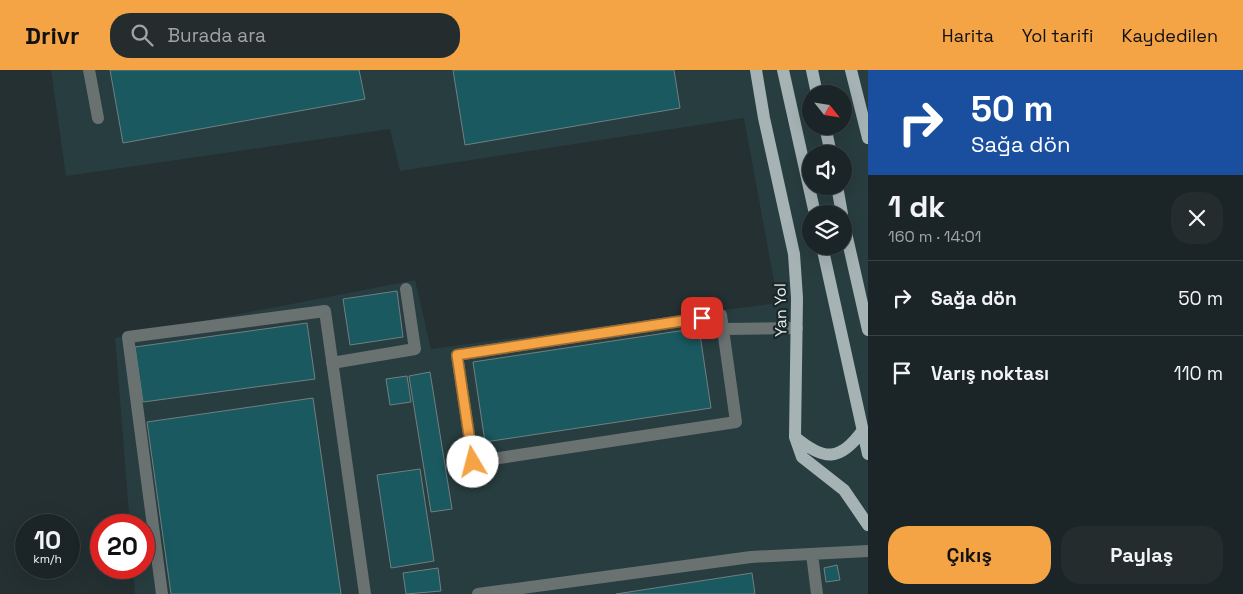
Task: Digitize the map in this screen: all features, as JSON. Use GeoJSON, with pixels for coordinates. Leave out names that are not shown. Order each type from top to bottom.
{"type":"FeatureCollection","features":[{"type":"Feature","properties":{"kind":"main road","name":"Yan Yol"},"geometry":{"type":"LineString","coordinates":[[756,70],[764,118],[794,254],[797,328],[795,437],[802,457],[844,490],[868,525]]}},
{"type":"Feature","properties":{"kind":"main road"},"geometry":{"type":"LineString","coordinates":[[783,70],[813,205]]}},
{"type":"Feature","properties":{"kind":"main road"},"geometry":{"type":"LineString","coordinates":[[812,70],[816,85]]}},
{"type":"Feature","properties":{"kind":"main road"},"geometry":{"type":"LineString","coordinates":[[851,70],[868,138]]}},
{"type":"Feature","properties":{"kind":"main road"},"geometry":{"type":"LineString","coordinates":[[824,255],[868,454]]}},
{"type":"Feature","properties":{"kind":"main road"},"geometry":{"type":"LineString","coordinates":[[851,255],[868,330]]}},
{"type":"Feature","properties":{"kind":"main road"},"geometry":{"type":"LineString","coordinates":[[795,437],[813,452],[837,454],[853,444],[863,430]]}},
{"type":"Feature","properties":{"kind":"street"},"geometry":{"type":"LineString","coordinates":[[89,70],[98,118]]}},
{"type":"Feature","properties":{"kind":"street"},"geometry":{"type":"LineString","coordinates":[[332,363],[415,349],[406,289]]}},
{"type":"Feature","properties":{"kind":"street"},"geometry":{"type":"LineString","coordinates":[[162,594],[128,337],[325,311],[365,594]]}},
{"type":"Feature","properties":{"kind":"street"},"geometry":{"type":"LineString","coordinates":[[721,316],[723,329],[736,422],[473,462],[457,355],[721,316]]}},
{"type":"Feature","properties":{"kind":"street"},"geometry":{"type":"LineString","coordinates":[[723,329],[797,328]]}},
{"type":"Feature","properties":{"kind":"street"},"geometry":{"type":"LineString","coordinates":[[478,594],[751,557],[868,551]]}},
{"type":"Feature","properties":{"kind":"street"},"geometry":{"type":"LineString","coordinates":[[812,554],[817,594]]}},
{"type":"Feature","properties":{"kind":"shaded area"},"geometry":{"type":"Polygon","coordinates":[[[51,70],[868,70],[868,594],[135,594],[134,579],[155,579],[155,514],[129,514],[115,338],[415,280],[431,349],[778,303],[744,118],[400,171],[390,129],[66,176],[51,70]]]}},
{"type":"Feature","properties":{"kind":"building"},"geometry":{"type":"Polygon","coordinates":[[[110,70],[359,70],[365,99],[123,143],[110,70]]]}},
{"type":"Feature","properties":{"kind":"building"},"geometry":{"type":"Polygon","coordinates":[[[453,70],[674,70],[680,108],[465,145],[453,70]]]}},
{"type":"Feature","properties":{"kind":"building"},"geometry":{"type":"Polygon","coordinates":[[[397,291],[403,337],[350,345],[343,299],[397,291]]]}},
{"type":"Feature","properties":{"kind":"building"},"geometry":{"type":"Polygon","coordinates":[[[307,323],[315,379],[143,402],[135,347],[307,323]]]}},
{"type":"Feature","properties":{"kind":"building"},"geometry":{"type":"Polygon","coordinates":[[[699,328],[711,408],[485,442],[473,362],[699,328]]]}},
{"type":"Feature","properties":{"kind":"building"},"geometry":{"type":"Polygon","coordinates":[[[430,372],[452,509],[431,512],[409,376],[430,372]]]}},
{"type":"Feature","properties":{"kind":"building"},"geometry":{"type":"Polygon","coordinates":[[[407,376],[411,402],[390,405],[386,379],[407,376]]]}},
{"type":"Feature","properties":{"kind":"building"},"geometry":{"type":"Polygon","coordinates":[[[313,398],[341,594],[171,594],[147,422],[313,398]]]}},
{"type":"Feature","properties":{"kind":"building"},"geometry":{"type":"Polygon","coordinates":[[[420,469],[434,561],[391,568],[377,475],[420,469]]]}},
{"type":"Feature","properties":{"kind":"building"},"geometry":{"type":"Polygon","coordinates":[[[837,565],[840,580],[826,582],[824,568],[837,565]]]}},
{"type":"Feature","properties":{"kind":"building"},"geometry":{"type":"Polygon","coordinates":[[[438,568],[441,591],[406,594],[403,573],[438,568]]]}},
{"type":"Feature","properties":{"kind":"building"},"geometry":{"type":"Polygon","coordinates":[[[752,573],[755,594],[616,594],[752,573]]]}},
{"type":"Feature","properties":{"kind":"route"},"geometry":{"type":"LineString","coordinates":[[473,462],[457,355],[702,318]]}}]}
